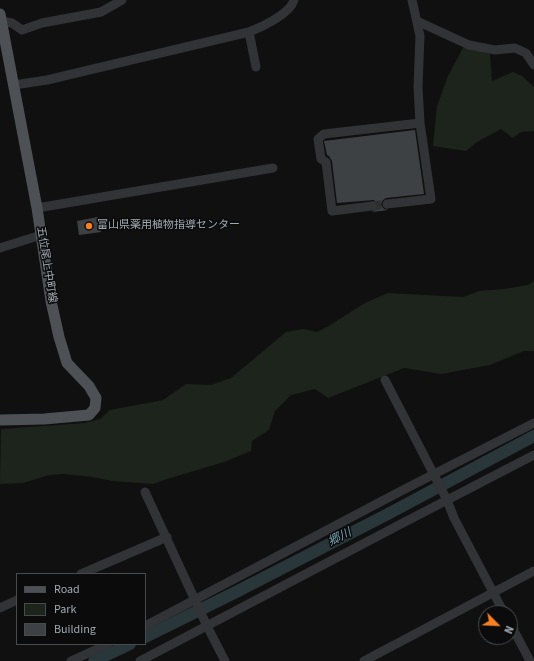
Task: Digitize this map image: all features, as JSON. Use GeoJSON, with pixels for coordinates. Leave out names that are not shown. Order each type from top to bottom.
{"type":"FeatureCollection","features":[{"type":"Feature","properties":{"kind":"main road","name":"五位尾上中町線"},"geometry":{"type":"LineString","coordinates":[[0,420],[44,419],[89,415],[95,408],[96,398],[89,386],[67,363],[59,337],[51,301],[37,208],[1,17]]}},
{"type":"Feature","properties":{"kind":"street"},"geometry":{"type":"LineString","coordinates":[[1,17],[22,30],[42,24],[101,12],[122,0]]}},
{"type":"Feature","properties":{"kind":"street"},"geometry":{"type":"LineString","coordinates":[[14,85],[47,80],[249,32],[263,27],[281,15],[293,3],[294,0]]}},
{"type":"Feature","properties":{"kind":"street"},"geometry":{"type":"LineString","coordinates":[[388,204],[431,199],[420,123],[418,87],[420,36],[412,0]]}},
{"type":"Feature","properties":{"kind":"street"},"geometry":{"type":"LineString","coordinates":[[417,21],[469,45],[495,50],[516,48],[526,53],[534,65]]}},
{"type":"Feature","properties":{"kind":"street"},"geometry":{"type":"LineString","coordinates":[[249,32],[256,67]]}},
{"type":"Feature","properties":{"kind":"street"},"geometry":{"type":"LineString","coordinates":[[372,206],[332,211],[326,162],[321,159],[318,139],[324,134],[420,123]]}},
{"type":"Feature","properties":{"kind":"street"},"geometry":{"type":"LineString","coordinates":[[37,208],[273,168]]}},
{"type":"Feature","properties":{"kind":"street"},"geometry":{"type":"LineString","coordinates":[[0,248],[41,235]]}},
{"type":"Feature","properties":{"kind":"street"},"geometry":{"type":"LineString","coordinates":[[385,380],[448,500],[454,518],[500,605]]}},
{"type":"Feature","properties":{"kind":"street"},"geometry":{"type":"LineString","coordinates":[[146,625],[534,423]]}},
{"type":"Feature","properties":{"kind":"street"},"geometry":{"type":"LineString","coordinates":[[140,661],[534,455]]}},
{"type":"Feature","properties":{"kind":"street"},"geometry":{"type":"LineString","coordinates":[[145,492],[207,626],[225,661]]}},
{"type":"Feature","properties":{"kind":"street"},"geometry":{"type":"LineString","coordinates":[[83,573],[167,537]]}},
{"type":"Feature","properties":{"kind":"street"},"geometry":{"type":"LineString","coordinates":[[364,661],[534,571]]}},
{"type":"Feature","properties":{"kind":"street"},"geometry":{"type":"LineString","coordinates":[[0,608],[16,600]]}},
{"type":"Feature","properties":{"kind":"street"},"geometry":{"type":"LineString","coordinates":[[518,638],[530,661]]}},
{"type":"Feature","properties":{"kind":"street"},"geometry":{"type":"LineString","coordinates":[[71,661],[106,645]]}},
{"type":"Feature","properties":{"kind":"green space"},"geometry":{"type":"Polygon","coordinates":[[[464,46],[490,54],[492,81],[513,72],[522,76],[534,87],[534,131],[521,132],[513,138],[501,129],[477,142],[466,151],[433,146],[437,106],[448,76],[464,46]]]}},
{"type":"Feature","properties":{"kind":"green space"},"geometry":{"type":"Polygon","coordinates":[[[534,281],[534,351],[524,351],[490,365],[441,374],[404,368],[328,398],[315,389],[291,395],[275,411],[269,430],[252,441],[251,451],[224,462],[153,484],[112,481],[93,477],[62,474],[49,475],[23,483],[0,484],[1,429],[85,423],[100,419],[110,410],[163,400],[186,384],[211,385],[231,378],[286,332],[304,329],[317,332],[365,303],[388,293],[463,297],[479,291],[528,285],[534,281]]]}},
{"type":"Feature","properties":{"kind":"building"},"geometry":{"type":"Polygon","coordinates":[[[415,130],[424,194],[386,198],[382,201],[381,205],[384,209],[388,210],[372,212],[378,208],[377,203],[374,200],[337,203],[332,161],[327,155],[324,141],[415,130]]]}},
{"type":"Feature","properties":{"kind":"building","name":"富山県薬用植物指導センター"},"geometry":{"type":"Polygon","coordinates":[[[98,217],[101,232],[79,235],[77,221],[98,217]]]}},
{"type":"Feature","properties":{"kind":"waterway","name":"郷川"},"geometry":{"type":"LineString","coordinates":[[146,637],[386,515],[534,436]]}},
{"type":"Feature","properties":{"kind":"waterway","name":"郷川"},"geometry":{"type":"LineString","coordinates":[[94,661],[128,645]]}},
{"type":"Feature","properties":{"kind":"tunnel"},"geometry":{"type":"LineString","coordinates":[[372,206],[387,204]]}},
{"type":"Feature","properties":{"kind":"place","name":"富山県薬用植物指導センター"},"geometry":{"type":"Point","coordinates":[89,226]}}]}
